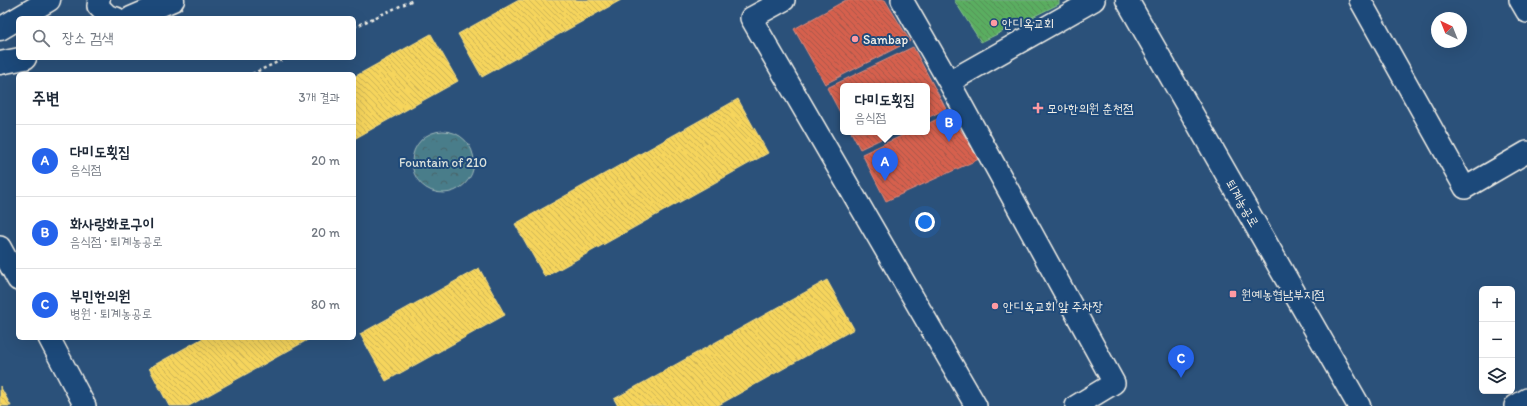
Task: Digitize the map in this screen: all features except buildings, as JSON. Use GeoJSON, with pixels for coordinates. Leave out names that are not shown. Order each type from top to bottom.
{"type":"FeatureCollection","features":[{"type":"Feature","properties":{"kind":"street"},"geometry":{"type":"LineString","coordinates":[[21,16],[49,0]]}},
{"type":"Feature","properties":{"kind":"street"},"geometry":{"type":"LineString","coordinates":[[99,0],[98,6],[108,16]]}},
{"type":"Feature","properties":{"kind":"street"},"geometry":{"type":"LineString","coordinates":[[136,16],[173,0]]}},
{"type":"Feature","properties":{"kind":"street"},"geometry":{"type":"LineString","coordinates":[[784,0],[751,18],[976,406]]}},
{"type":"Feature","properties":{"kind":"street"},"geometry":{"type":"LineString","coordinates":[[902,0],[949,82],[1114,383],[1076,406]]}},
{"type":"Feature","properties":{"kind":"street"},"geometry":{"type":"LineString","coordinates":[[949,82],[1094,0]]}},
{"type":"Feature","properties":{"kind":"street","name":"퇴계농공로"},"geometry":{"type":"LineString","coordinates":[[1127,0],[1359,406]]}},
{"type":"Feature","properties":{"kind":"street"},"geometry":{"type":"LineString","coordinates":[[1360,0],[1465,188],[1527,152]]}},
{"type":"Feature","properties":{"kind":"street"},"geometry":{"type":"LineString","coordinates":[[1520,0],[1527,12]]}},
{"type":"Feature","properties":{"kind":"street"},"geometry":{"type":"LineString","coordinates":[[0,28],[16,19]]}},
{"type":"Feature","properties":{"kind":"street"},"geometry":{"type":"LineString","coordinates":[[0,63],[16,60]]}},
{"type":"Feature","properties":{"kind":"street"},"geometry":{"type":"LineString","coordinates":[[0,247],[16,276]]}},
{"type":"Feature","properties":{"kind":"street"},"geometry":{"type":"LineString","coordinates":[[50,340],[85,406]]}},
{"type":"Feature","properties":{"kind":"street"},"geometry":{"type":"LineString","coordinates":[[1515,406],[1527,399]]}},
{"type":"Feature","properties":{"kind":"path"},"geometry":{"type":"LineString","coordinates":[[356,26],[412,0]]}},
{"type":"Feature","properties":{"kind":"path"},"geometry":{"type":"LineString","coordinates":[[256,72],[282,60]]}},
{"type":"Feature","properties":{"kind":"green space","name":"Fountain of 210"},"geometry":{"type":"Polygon","coordinates":[[[443,131],[455,134],[465,140],[471,150],[474,162],[471,174],[465,184],[455,190],[443,193],[431,190],[421,184],[415,174],[412,162],[415,150],[421,140],[431,134],[443,131]]]}},
{"type":"Feature","properties":{"kind":"place","name":"안디옥교회"},"geometry":{"type":"Point","coordinates":[994,23]}},
{"type":"Feature","properties":{"kind":"place","name":"Sambap"},"geometry":{"type":"Point","coordinates":[855,39]}},
{"type":"Feature","properties":{"kind":"place","name":"모아한의원 춘천점"},"geometry":{"type":"Point","coordinates":[1038,108]}},
{"type":"Feature","properties":{"kind":"place","name":"화사랑화로구이"},"geometry":{"type":"Point","coordinates":[949,142]}},
{"type":"Feature","properties":{"kind":"place","name":"다미도횟집"},"geometry":{"type":"Point","coordinates":[885,181]}},
{"type":"Feature","properties":{"kind":"place","name":"원예농협남부지점"},"geometry":{"type":"Point","coordinates":[1233,294]}},
{"type":"Feature","properties":{"kind":"place","name":"안디옥교회 앞 주차장"},"geometry":{"type":"Point","coordinates":[995,306]}},
{"type":"Feature","properties":{"kind":"place","name":"부민한의원"},"geometry":{"type":"Point","coordinates":[1181,378]}}]}
